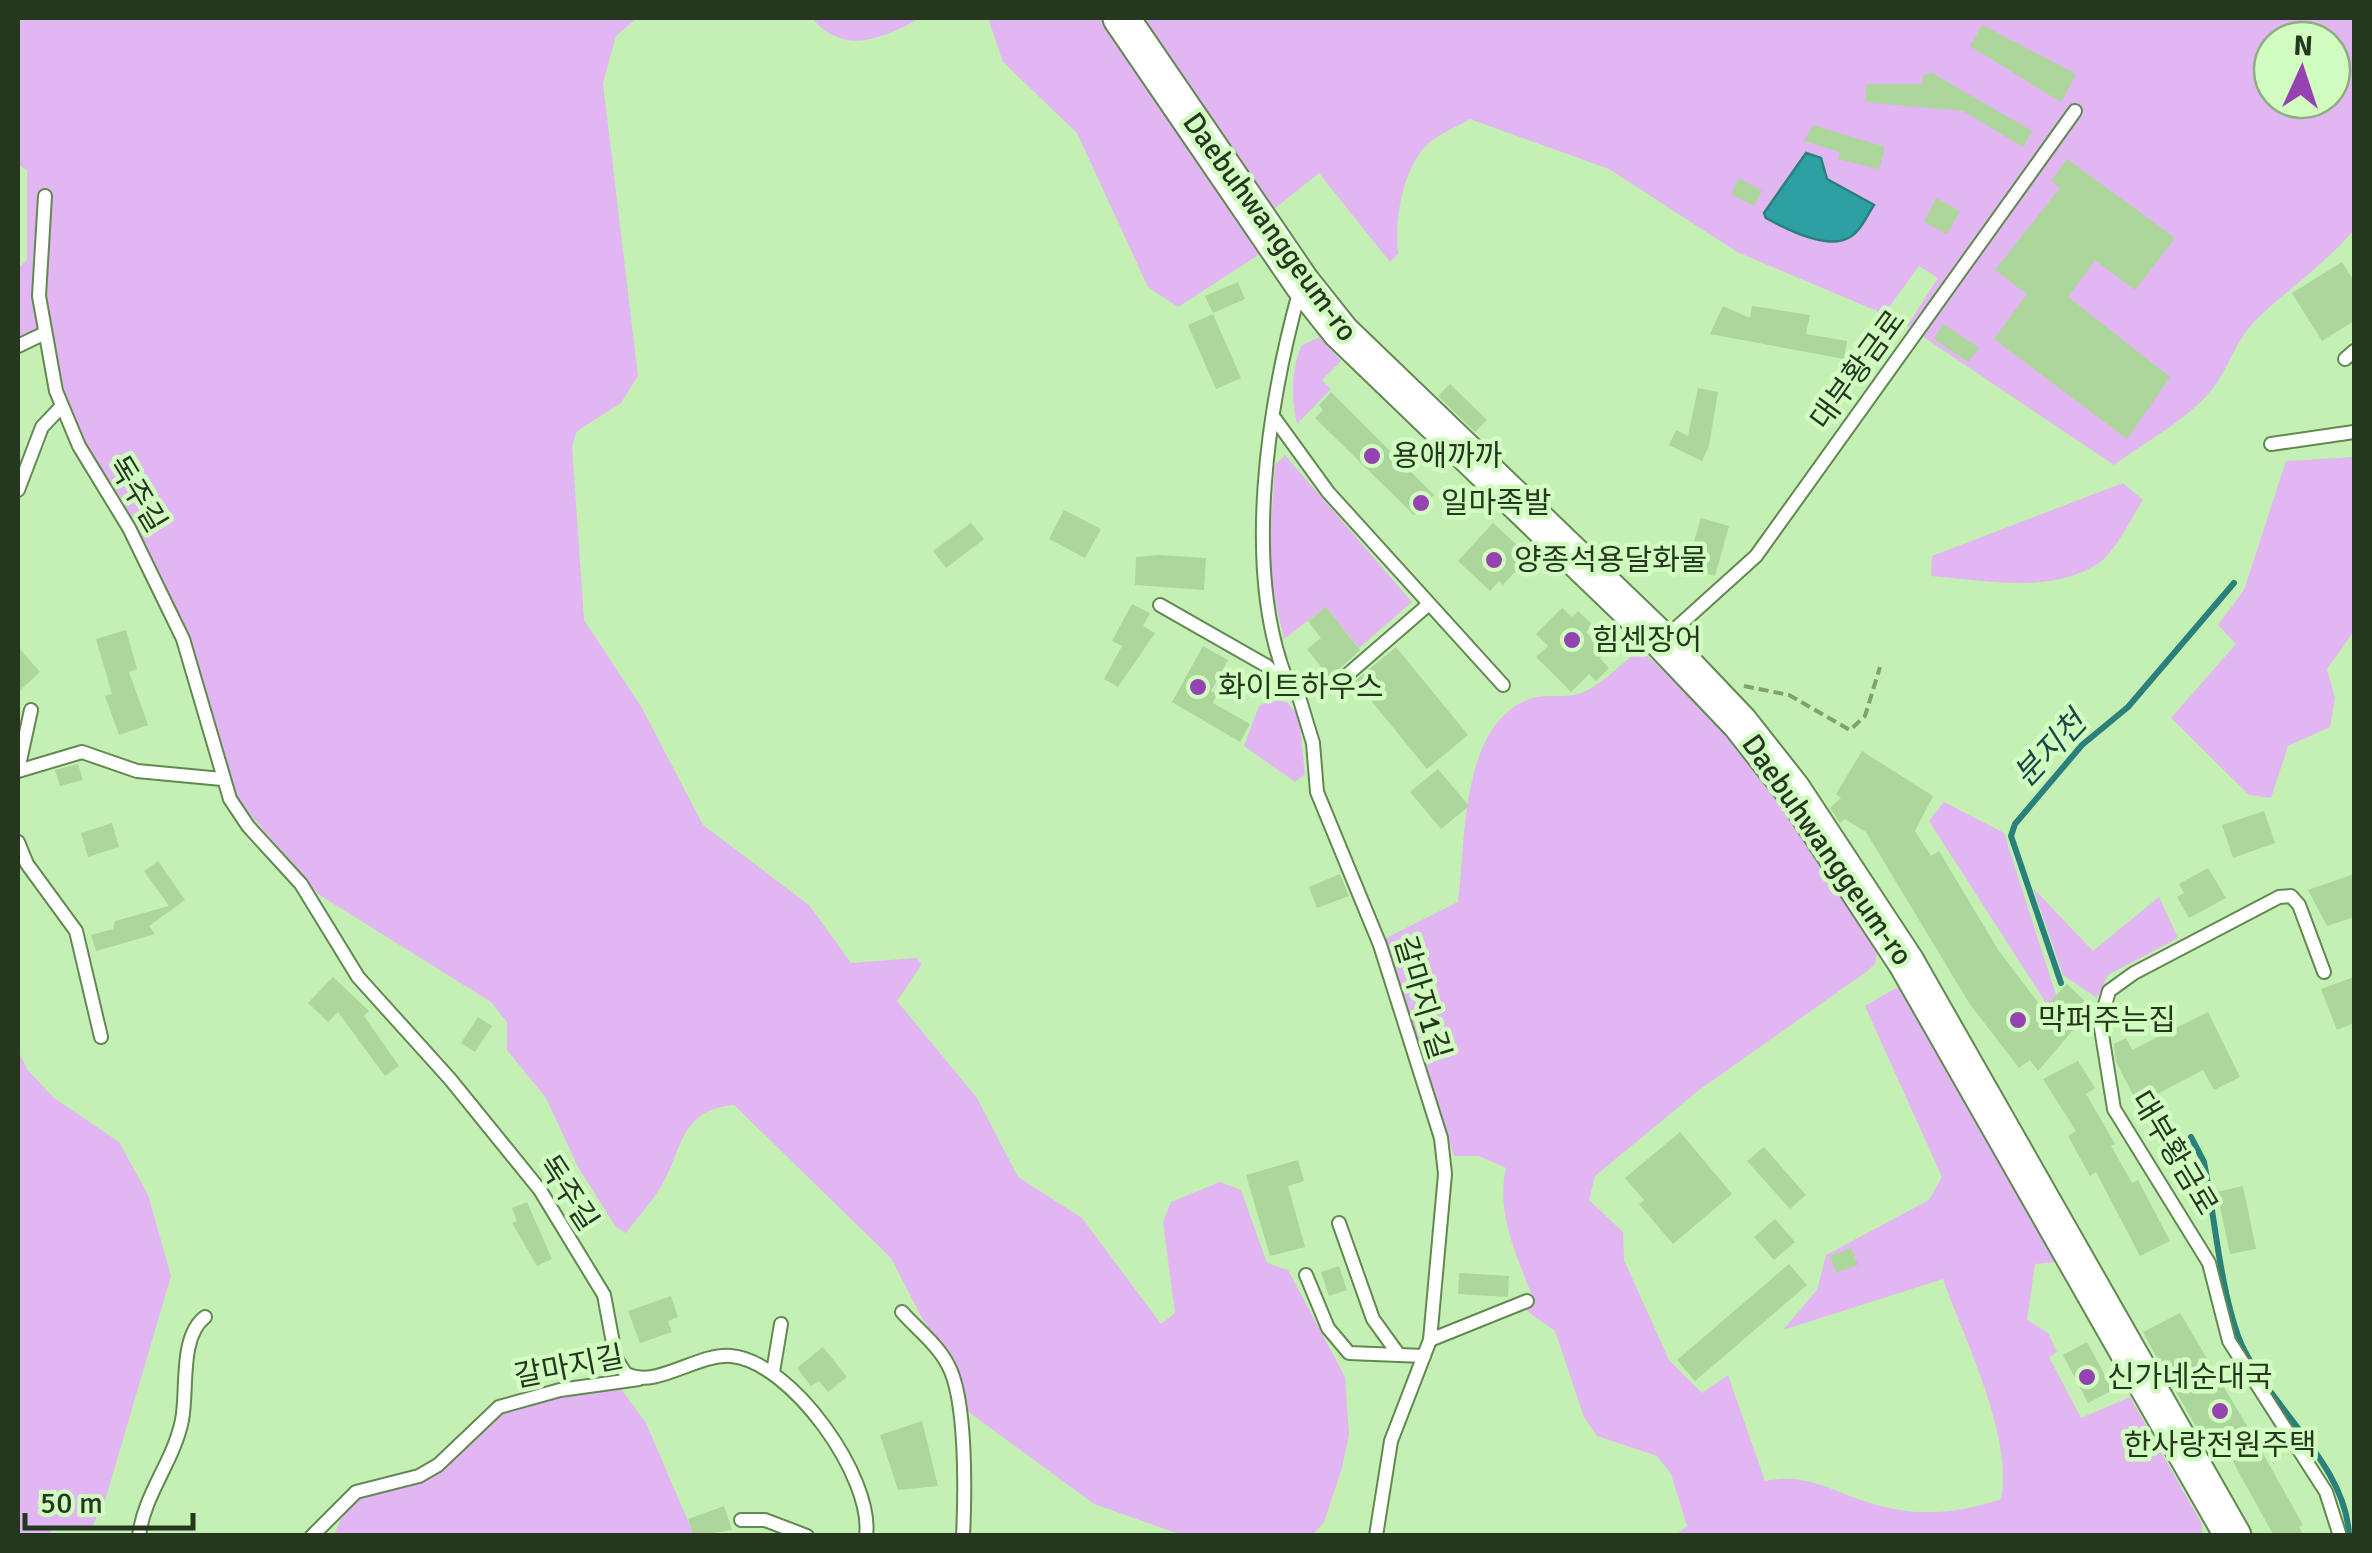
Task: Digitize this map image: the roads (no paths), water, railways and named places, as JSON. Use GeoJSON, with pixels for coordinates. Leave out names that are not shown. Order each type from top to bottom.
{"type":"FeatureCollection","features":[{"type":"Feature","properties":{"kind":"main road","name":"Daebuhwanggeum-ro"},"geometry":{"type":"LineString","coordinates":[[1122,18],[1302,283],[1372,366],[1662,640],[1792,788],[1906,962],[2233,1536]]}},
{"type":"Feature","properties":{"kind":"lane","name":"대부황금로"},"geometry":{"type":"LineString","coordinates":[[1662,640],[1756,556],[2075,111]]}},
{"type":"Feature","properties":{"kind":"lane","name":"독주길"},"geometry":{"type":"LineString","coordinates":[[45,196],[38,272],[43,334],[61,407],[78,446],[150,567],[183,639],[222,779],[239,815],[301,884],[358,977],[532,1178],[604,1295],[616,1359],[626,1374],[643,1378]]}},
{"type":"Feature","properties":{"kind":"lane","name":"갈마지1길"},"geometry":{"type":"LineString","coordinates":[[1302,283],[1286,340],[1260,567],[1272,638],[1288,684],[1309,725],[1317,792],[1380,945],[1442,1138],[1445,1174],[1430,1340],[1391,1441],[1376,1536]]}},
{"type":"Feature","properties":{"kind":"lane"},"geometry":{"type":"LineString","coordinates":[[18,346],[43,334]]}},
{"type":"Feature","properties":{"kind":"lane"},"geometry":{"type":"LineString","coordinates":[[18,490],[42,427],[61,407]]}},
{"type":"Feature","properties":{"kind":"lane"},"geometry":{"type":"LineString","coordinates":[[1275,418],[1305,464],[1503,685]]}},
{"type":"Feature","properties":{"kind":"lane"},"geometry":{"type":"LineString","coordinates":[[2271,444],[2354,432]]}},
{"type":"Feature","properties":{"kind":"lane"},"geometry":{"type":"LineString","coordinates":[[1340,682],[1430,604]]}},
{"type":"Feature","properties":{"kind":"lane","name":"갈마지1길"},"geometry":{"type":"LineString","coordinates":[[1160,605],[1267,666],[1288,684]]}},
{"type":"Feature","properties":{"kind":"lane"},"geometry":{"type":"LineString","coordinates":[[31,710],[18,771],[82,752],[138,771],[222,779]]}},
{"type":"Feature","properties":{"kind":"lane"},"geometry":{"type":"LineString","coordinates":[[18,842],[27,864],[76,931],[101,1037]]}},
{"type":"Feature","properties":{"kind":"lane","name":"대부황금로"},"geometry":{"type":"LineString","coordinates":[[2324,972],[2300,904],[2291,896],[2279,896],[2134,973],[2109,992],[2100,1022],[2114,1109],[2210,1263],[2229,1341],[2326,1492],[2340,1536]]}},
{"type":"Feature","properties":{"kind":"lane"},"geometry":{"type":"LineString","coordinates":[[1338,1223],[1373,1319],[1399,1355]]}},
{"type":"Feature","properties":{"kind":"lane"},"geometry":{"type":"LineString","coordinates":[[1306,1275],[1328,1328],[1348,1353],[1424,1356]]}},
{"type":"Feature","properties":{"kind":"lane"},"geometry":{"type":"LineString","coordinates":[[1430,1340],[1527,1301]]}},
{"type":"Feature","properties":{"kind":"lane"},"geometry":{"type":"LineString","coordinates":[[902,1312],[935,1347],[953,1375],[962,1450],[963,1536]]}},
{"type":"Feature","properties":{"kind":"lane"},"geometry":{"type":"LineString","coordinates":[[139,1536],[146,1509],[179,1437],[190,1346],[198,1322],[206,1317]]}},
{"type":"Feature","properties":{"kind":"lane"},"geometry":{"type":"LineString","coordinates":[[773,1372],[782,1324]]}},
{"type":"Feature","properties":{"kind":"lane"},"geometry":{"type":"LineString","coordinates":[[643,1378],[719,1356],[752,1360],[773,1372],[817,1420],[848,1467],[866,1500],[866,1536]]}},
{"type":"Feature","properties":{"kind":"lane","name":"갈마지길"},"geometry":{"type":"LineString","coordinates":[[312,1536],[356,1492],[419,1476],[438,1464],[499,1407],[560,1390],[616,1386],[643,1378]]}},
{"type":"Feature","properties":{"kind":"lane"},"geometry":{"type":"LineString","coordinates":[[741,1520],[765,1520],[807,1536]]}},
{"type":"Feature","properties":{"kind":"water"},"geometry":{"type":"Polygon","coordinates":[[[1806,153],[1821,158],[1827,179],[1874,205],[1850,237],[1841,241],[1819,240],[1766,218],[1764,213],[1806,153]]]}},
{"type":"Feature","properties":{"kind":"waterway","name":"분지천"},"geometry":{"type":"LineString","coordinates":[[2061,983],[2011,836],[2015,824],[2082,745],[2128,707],[2234,583]]}},
{"type":"Feature","properties":{"kind":"waterway","name":"분지천"},"geometry":{"type":"LineString","coordinates":[[2191,1137],[2204,1162],[2222,1272],[2238,1336],[2265,1384],[2334,1483],[2345,1509],[2349,1536]]}},
{"type":"Feature","properties":{"kind":"place","name":"용애까까"},"geometry":{"type":"Point","coordinates":[1372,456]}},
{"type":"Feature","properties":{"kind":"place","name":"일마족발"},"geometry":{"type":"Point","coordinates":[1421,503]}},
{"type":"Feature","properties":{"kind":"place","name":"양종석용달화물"},"geometry":{"type":"Point","coordinates":[1494,560]}},
{"type":"Feature","properties":{"kind":"place","name":"힘센장어"},"geometry":{"type":"Point","coordinates":[1572,640]}},
{"type":"Feature","properties":{"kind":"place","name":"화이트하우스"},"geometry":{"type":"Point","coordinates":[1198,687]}},
{"type":"Feature","properties":{"kind":"place","name":"막퍼주는집"},"geometry":{"type":"Point","coordinates":[2018,1020]}},
{"type":"Feature","properties":{"kind":"place","name":"신가네순대국"},"geometry":{"type":"Point","coordinates":[2087,1377]}},
{"type":"Feature","properties":{"kind":"place","name":"한사랑전원주택"},"geometry":{"type":"Point","coordinates":[2220,1411]}}]}
